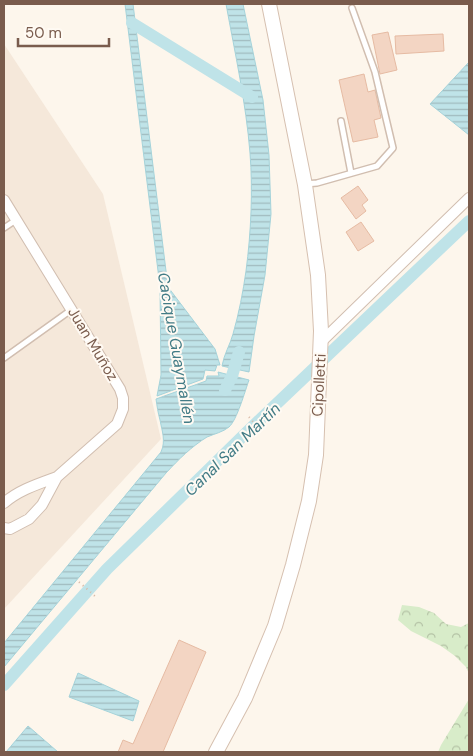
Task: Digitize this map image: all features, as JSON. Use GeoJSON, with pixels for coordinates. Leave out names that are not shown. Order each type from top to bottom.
{"type":"FeatureCollection","features":[{"type":"Feature","properties":{"kind":"main road","name":"Cipolletti"},"geometry":{"type":"LineString","coordinates":[[216,752],[245,698],[275,626],[309,501],[316,455],[321,342],[318,275],[305,184],[269,4]]}},
{"type":"Feature","properties":{"kind":"street"},"geometry":{"type":"LineString","coordinates":[[321,342],[469,198]]}},
{"type":"Feature","properties":{"kind":"street","name":"Juan Muñoz"},"geometry":{"type":"LineString","coordinates":[[4,200],[120,389],[123,398],[123,409],[117,424],[57,477],[42,505],[29,519],[10,529],[4,528]]}},
{"type":"Feature","properties":{"kind":"street","name":"Juan Muñoz"},"geometry":{"type":"LineString","coordinates":[[4,503],[12,496],[28,488],[57,477]]}},
{"type":"Feature","properties":{"kind":"lane"},"geometry":{"type":"LineString","coordinates":[[305,184],[317,183],[377,166],[392,148],[375,72],[352,8]]}},
{"type":"Feature","properties":{"kind":"lane"},"geometry":{"type":"LineString","coordinates":[[341,121],[351,173]]}},
{"type":"Feature","properties":{"kind":"lane"},"geometry":{"type":"LineString","coordinates":[[4,228],[16,220]]}},
{"type":"Feature","properties":{"kind":"lane"},"geometry":{"type":"LineString","coordinates":[[4,358],[72,310]]}},
{"type":"Feature","properties":{"kind":"path"},"geometry":{"type":"LineString","coordinates":[[249,417],[260,430]]}},
{"type":"Feature","properties":{"kind":"path"},"geometry":{"type":"LineString","coordinates":[[80,582],[96,597]]}},
{"type":"Feature","properties":{"kind":"shaded area"},"geometry":{"type":"Polygon","coordinates":[[[4,44],[103,194],[161,439],[4,609],[4,44]]]}},
{"type":"Feature","properties":{"kind":"green space"},"geometry":{"type":"Polygon","coordinates":[[[402,605],[419,607],[434,613],[446,624],[461,627],[469,623],[469,674],[466,667],[455,656],[441,646],[411,631],[398,620],[402,605]]]}},
{"type":"Feature","properties":{"kind":"green space"},"geometry":{"type":"Polygon","coordinates":[[[469,699],[469,752],[438,752],[441,745],[469,699]]]}},
{"type":"Feature","properties":{"kind":"water","name":"Cacique Guaymallén"},"geometry":{"type":"Polygon","coordinates":[[[125,4],[133,4],[168,287],[215,349],[220,365],[217,365],[215,371],[205,370],[203,379],[157,396],[161,375],[160,287],[125,4]]]}},
{"type":"Feature","properties":{"kind":"water"},"geometry":{"type":"Polygon","coordinates":[[[226,4],[243,4],[263,100],[269,155],[271,214],[265,275],[249,372],[222,366],[232,338],[244,287],[251,197],[251,167],[246,116],[226,4]]]}},
{"type":"Feature","properties":{"kind":"water"},"geometry":{"type":"Polygon","coordinates":[[[469,62],[469,135],[430,104],[469,62]]]}},
{"type":"Feature","properties":{"kind":"water"},"geometry":{"type":"Polygon","coordinates":[[[218,372],[249,380],[238,412],[232,423],[227,429],[207,437],[180,458],[4,667],[4,643],[161,452],[163,436],[156,399],[206,381],[207,376],[219,376],[218,372]]]}},
{"type":"Feature","properties":{"kind":"water"},"geometry":{"type":"Polygon","coordinates":[[[78,673],[139,701],[133,721],[69,697],[78,673]]]}},
{"type":"Feature","properties":{"kind":"water"},"geometry":{"type":"Polygon","coordinates":[[[28,726],[58,752],[6,752],[28,726]]]}},
{"type":"Feature","properties":{"kind":"building"},"geometry":{"type":"Polygon","coordinates":[[[388,32],[397,70],[380,74],[372,35],[388,32]]]}},
{"type":"Feature","properties":{"kind":"building"},"geometry":{"type":"Polygon","coordinates":[[[443,34],[444,51],[396,54],[395,36],[443,34]]]}},
{"type":"Feature","properties":{"kind":"building"},"geometry":{"type":"Polygon","coordinates":[[[364,74],[368,92],[375,90],[381,118],[374,120],[378,137],[353,142],[339,80],[364,74]]]}},
{"type":"Feature","properties":{"kind":"building"},"geometry":{"type":"Polygon","coordinates":[[[358,186],[368,200],[362,205],[366,211],[356,219],[341,198],[358,186]]]}},
{"type":"Feature","properties":{"kind":"building"},"geometry":{"type":"Polygon","coordinates":[[[361,222],[374,241],[358,251],[346,232],[361,222]]]}},
{"type":"Feature","properties":{"kind":"building"},"geometry":{"type":"Polygon","coordinates":[[[179,640],[206,652],[163,752],[118,752],[123,740],[133,744],[179,640]]]}},
{"type":"Feature","properties":{"kind":"waterway"},"geometry":{"type":"LineString","coordinates":[[132,23],[252,97]]}},
{"type":"Feature","properties":{"kind":"waterway","name":"Canal San Martín"},"geometry":{"type":"LineString","coordinates":[[4,685],[107,569],[248,431],[469,221]]}},
{"type":"Feature","properties":{"kind":"waterway"},"geometry":{"type":"LineString","coordinates":[[225,390],[232,376],[239,352]]}}]}
